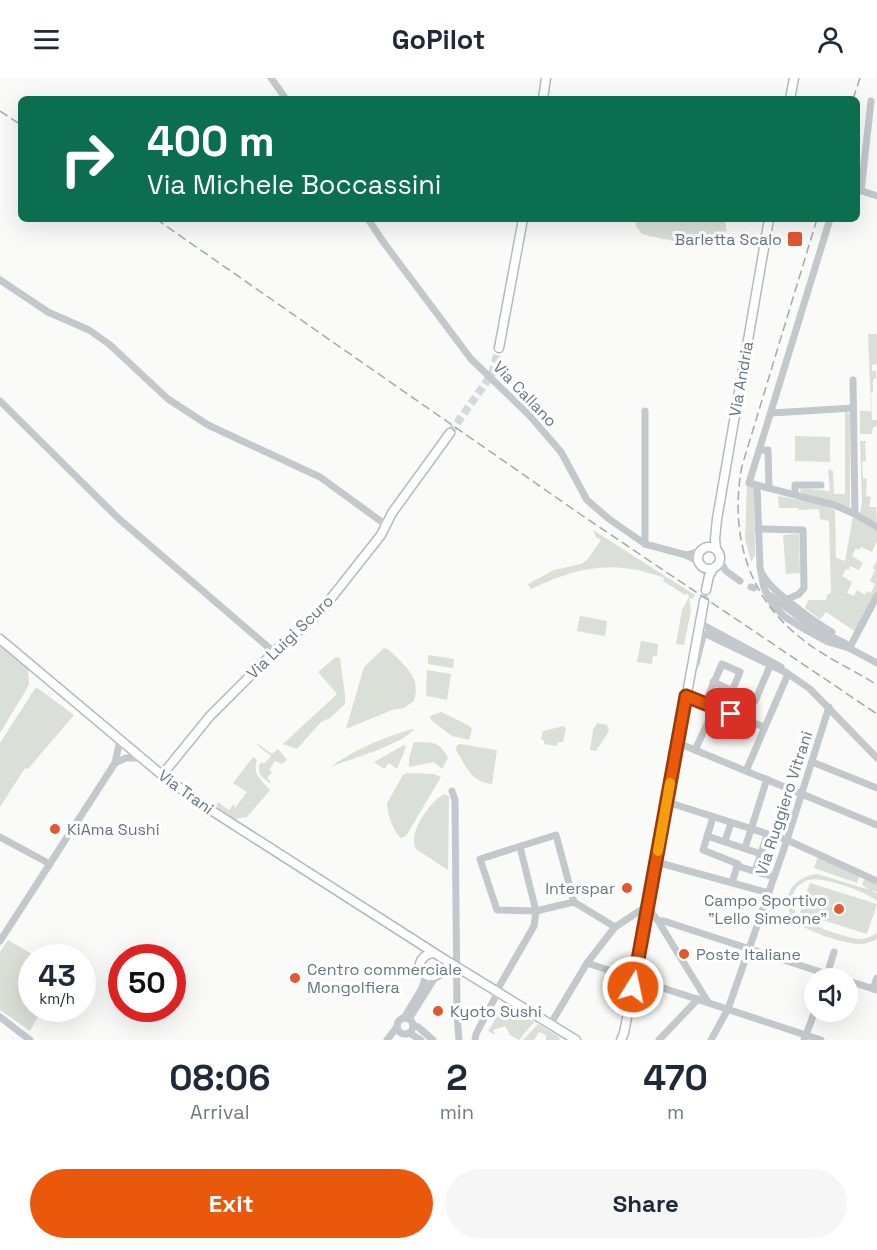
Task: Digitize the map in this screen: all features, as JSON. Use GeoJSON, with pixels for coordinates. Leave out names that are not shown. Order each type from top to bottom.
{"type":"FeatureCollection","features":[{"type":"Feature","properties":{"kind":"main road"},"geometry":{"type":"LineString","coordinates":[[543,96],[546,78]]}},
{"type":"Feature","properties":{"kind":"main road"},"geometry":{"type":"LineString","coordinates":[[791,96],[794,78]]}},
{"type":"Feature","properties":{"kind":"main road"},"geometry":{"type":"LineString","coordinates":[[500,348],[522,222]]}},
{"type":"Feature","properties":{"kind":"main road","name":"Via Andria"},"geometry":{"type":"LineString","coordinates":[[708,549],[715,539],[768,222]]}},
{"type":"Feature","properties":{"kind":"main road","name":"Via Luigi Scuro"},"geometry":{"type":"LineString","coordinates":[[162,775],[210,716],[274,652],[321,612],[381,535],[392,513],[450,434]]}},
{"type":"Feature","properties":{"kind":"main road"},"geometry":{"type":"LineString","coordinates":[[708,549],[719,553],[716,566],[706,586],[701,565],[708,549]]}},
{"type":"Feature","properties":{"kind":"main road"},"geometry":{"type":"LineString","coordinates":[[701,565],[716,566]]}},
{"type":"Feature","properties":{"kind":"main road"},"geometry":{"type":"LineString","coordinates":[[623,1038],[704,602]]}},
{"type":"Feature","properties":{"kind":"main road","name":"Via Trani"},"geometry":{"type":"LineString","coordinates":[[0,639],[162,775],[203,805],[388,923],[441,964],[499,988],[565,1036],[576,1040]]}},
{"type":"Feature","properties":{"kind":"main road","name":"Via Trani"},"geometry":{"type":"LineString","coordinates":[[388,923],[417,949],[422,957]]}},
{"type":"Feature","properties":{"kind":"main road"},"geometry":{"type":"LineString","coordinates":[[426,975],[420,966],[422,957],[427,953],[441,964]]}},
{"type":"Feature","properties":{"kind":"main road","name":"Via Trani"},"geometry":{"type":"LineString","coordinates":[[426,975],[441,964]]}},
{"type":"Feature","properties":{"kind":"street"},"geometry":{"type":"LineString","coordinates":[[271,78],[284,96]]}},
{"type":"Feature","properties":{"kind":"street"},"geometry":{"type":"LineString","coordinates":[[860,182],[870,101]]}},
{"type":"Feature","properties":{"kind":"street"},"geometry":{"type":"LineString","coordinates":[[860,190],[877,196]]}},
{"type":"Feature","properties":{"kind":"street","name":"Via Callano"},"geometry":{"type":"LineString","coordinates":[[370,222],[471,359],[530,417],[561,452],[587,500],[609,519],[645,544],[686,555],[701,565]]}},
{"type":"Feature","properties":{"kind":"street"},"geometry":{"type":"LineString","coordinates":[[829,222],[760,450],[753,484],[764,588],[779,612],[828,642],[849,645]]}},
{"type":"Feature","properties":{"kind":"street"},"geometry":{"type":"LineString","coordinates":[[0,280],[48,312],[89,330],[109,344],[168,399],[208,425],[320,477],[386,525]]}},
{"type":"Feature","properties":{"kind":"street"},"geometry":{"type":"LineString","coordinates":[[853,380],[855,513]]}},
{"type":"Feature","properties":{"kind":"street"},"geometry":{"type":"LineString","coordinates":[[0,401],[118,518],[274,652]]}},
{"type":"Feature","properties":{"kind":"street"},"geometry":{"type":"LineString","coordinates":[[772,412],[853,408]]}},
{"type":"Feature","properties":{"kind":"street"},"geometry":{"type":"LineString","coordinates":[[645,411],[645,544]]}},
{"type":"Feature","properties":{"kind":"street"},"geometry":{"type":"LineString","coordinates":[[760,450],[768,450],[769,488]]}},
{"type":"Feature","properties":{"kind":"street"},"geometry":{"type":"LineString","coordinates":[[753,484],[795,494],[855,513],[877,527]]}},
{"type":"Feature","properties":{"kind":"street"},"geometry":{"type":"LineString","coordinates":[[795,494],[795,485],[821,485]]}},
{"type":"Feature","properties":{"kind":"street"},"geometry":{"type":"LineString","coordinates":[[758,529],[803,530],[804,588],[799,594],[788,599]]}},
{"type":"Feature","properties":{"kind":"street"},"geometry":{"type":"LineString","coordinates":[[686,555],[708,549]]}},
{"type":"Feature","properties":{"kind":"street"},"geometry":{"type":"LineString","coordinates":[[716,566],[740,581]]}},
{"type":"Feature","properties":{"kind":"street"},"geometry":{"type":"LineString","coordinates":[[760,567],[764,578],[816,624],[877,663]]}},
{"type":"Feature","properties":{"kind":"street"},"geometry":{"type":"LineString","coordinates":[[771,596],[812,627],[877,658]]}},
{"type":"Feature","properties":{"kind":"street"},"geometry":{"type":"LineString","coordinates":[[849,645],[877,596]]}},
{"type":"Feature","properties":{"kind":"street"},"geometry":{"type":"LineString","coordinates":[[700,621],[705,626],[768,659],[810,689],[877,758]]}},
{"type":"Feature","properties":{"kind":"street"},"geometry":{"type":"LineString","coordinates":[[687,684],[693,680],[703,636],[710,636],[787,673]]}},
{"type":"Feature","properties":{"kind":"street"},"geometry":{"type":"LineString","coordinates":[[705,703],[722,664],[740,672],[732,691]]}},
{"type":"Feature","properties":{"kind":"street"},"geometry":{"type":"LineString","coordinates":[[713,682],[755,701],[770,666]]}},
{"type":"Feature","properties":{"kind":"street"},"geometry":{"type":"LineString","coordinates":[[746,771],[787,673]]}},
{"type":"Feature","properties":{"kind":"street"},"geometry":{"type":"LineString","coordinates":[[686,696],[764,727]]}},
{"type":"Feature","properties":{"kind":"street"},"geometry":{"type":"LineString","coordinates":[[695,750],[715,707]]}},
{"type":"Feature","properties":{"kind":"street","name":"Via Ruggiero Vitrani"},"geometry":{"type":"LineString","coordinates":[[711,1040],[728,1009],[750,948],[829,707]]}},
{"type":"Feature","properties":{"kind":"street"},"geometry":{"type":"LineString","coordinates":[[0,941],[115,763],[120,740]]}},
{"type":"Feature","properties":{"kind":"street"},"geometry":{"type":"LineString","coordinates":[[678,743],[877,825]]}},
{"type":"Feature","properties":{"kind":"street"},"geometry":{"type":"LineString","coordinates":[[115,763],[126,758],[142,758]]}},
{"type":"Feature","properties":{"kind":"street"},"geometry":{"type":"LineString","coordinates":[[812,762],[877,788]]}},
{"type":"Feature","properties":{"kind":"street"},"geometry":{"type":"LineString","coordinates":[[745,848],[767,779]]}},
{"type":"Feature","properties":{"kind":"street"},"geometry":{"type":"LineString","coordinates":[[452,791],[455,800],[459,1040]]}},
{"type":"Feature","properties":{"kind":"street"},"geometry":{"type":"LineString","coordinates":[[667,802],[787,840],[877,881]]}},
{"type":"Feature","properties":{"kind":"street"},"geometry":{"type":"LineString","coordinates":[[713,818],[703,850],[738,864],[737,866],[774,877]]}},
{"type":"Feature","properties":{"kind":"street"},"geometry":{"type":"LineString","coordinates":[[725,841],[731,824]]}},
{"type":"Feature","properties":{"kind":"street"},"geometry":{"type":"LineString","coordinates":[[574,902],[536,911],[497,910],[480,859],[556,835],[574,902],[615,927]]}},
{"type":"Feature","properties":{"kind":"street"},"geometry":{"type":"LineString","coordinates":[[755,871],[768,835]]}},
{"type":"Feature","properties":{"kind":"street"},"geometry":{"type":"LineString","coordinates":[[707,836],[761,854]]}},
{"type":"Feature","properties":{"kind":"street"},"geometry":{"type":"LineString","coordinates":[[0,837],[50,864]]}},
{"type":"Feature","properties":{"kind":"street"},"geometry":{"type":"LineString","coordinates":[[730,861],[735,845]]}},
{"type":"Feature","properties":{"kind":"street"},"geometry":{"type":"LineString","coordinates":[[475,1040],[499,988],[534,926],[536,911],[520,847]]}},
{"type":"Feature","properties":{"kind":"street"},"geometry":{"type":"LineString","coordinates":[[656,862],[769,893]]}},
{"type":"Feature","properties":{"kind":"street"},"geometry":{"type":"LineString","coordinates":[[732,883],[737,866]]}},
{"type":"Feature","properties":{"kind":"street"},"geometry":{"type":"LineString","coordinates":[[550,1024],[587,963],[615,927],[630,915],[647,906],[708,1002]]}},
{"type":"Feature","properties":{"kind":"street"},"geometry":{"type":"LineString","coordinates":[[658,921],[750,948],[804,968]]}},
{"type":"Feature","properties":{"kind":"street"},"geometry":{"type":"LineString","coordinates":[[829,968],[834,952]]}},
{"type":"Feature","properties":{"kind":"street"},"geometry":{"type":"LineString","coordinates":[[587,963],[708,1002],[805,1038],[821,1040]]}},
{"type":"Feature","properties":{"kind":"street"},"geometry":{"type":"LineString","coordinates":[[409,1021],[441,964]]}},
{"type":"Feature","properties":{"kind":"street"},"geometry":{"type":"LineString","coordinates":[[409,1033],[409,1021],[426,975]]}},
{"type":"Feature","properties":{"kind":"street"},"geometry":{"type":"LineString","coordinates":[[858,984],[875,989],[877,978]]}},
{"type":"Feature","properties":{"kind":"street"},"geometry":{"type":"LineString","coordinates":[[660,1040],[698,999]]}},
{"type":"Feature","properties":{"kind":"street"},"geometry":{"type":"LineString","coordinates":[[0,1017],[30,1040]]}},
{"type":"Feature","properties":{"kind":"street"},"geometry":{"type":"LineString","coordinates":[[387,1040],[398,1022],[409,1021],[434,1040]]}},
{"type":"Feature","properties":{"kind":"street"},"geometry":{"type":"LineString","coordinates":[[805,1038],[811,1022]]}},
{"type":"Feature","properties":{"kind":"street"},"geometry":{"type":"LineString","coordinates":[[0,1023],[23,1040]]}},
{"type":"Feature","properties":{"kind":"street"},"geometry":{"type":"LineString","coordinates":[[397,1027],[402,1033],[409,1033],[421,1040]]}},
{"type":"Feature","properties":{"kind":"shaded area"},"geometry":{"type":"Polygon","coordinates":[[[635,222],[725,222],[726,232],[724,239],[713,246],[666,240],[642,234],[635,222]]]}},
{"type":"Feature","properties":{"kind":"shaded area"},"geometry":{"type":"Polygon","coordinates":[[[868,334],[877,334],[877,364],[872,365],[872,371],[876,371],[876,378],[873,379],[873,392],[871,393],[872,420],[877,420],[877,427],[873,427],[872,434],[860,434],[860,411],[871,411],[868,334]]]}},
{"type":"Feature","properties":{"kind":"shaded area"},"geometry":{"type":"Polygon","coordinates":[[[845,412],[850,413],[850,508],[800,492],[801,488],[830,491],[828,469],[833,471],[834,494],[845,494],[845,412]]]}},
{"type":"Feature","properties":{"kind":"shaded area"},"geometry":{"type":"Polygon","coordinates":[[[795,436],[830,437],[830,462],[795,461],[795,436]]]}},
{"type":"Feature","properties":{"kind":"shaded area"},"geometry":{"type":"Polygon","coordinates":[[[860,441],[867,441],[865,443],[866,461],[862,462],[863,478],[867,479],[866,496],[871,497],[869,507],[876,507],[877,523],[860,513],[862,503],[860,441]]]}},
{"type":"Feature","properties":{"kind":"shaded area"},"geometry":{"type":"Polygon","coordinates":[[[747,484],[754,488],[755,555],[751,562],[745,539],[747,484]]]}},
{"type":"Feature","properties":{"kind":"shaded area"},"geometry":{"type":"Polygon","coordinates":[[[778,496],[817,503],[835,510],[836,558],[845,561],[853,516],[877,531],[877,541],[872,552],[861,547],[859,550],[856,548],[852,556],[863,563],[859,570],[850,566],[842,576],[852,582],[847,593],[854,596],[857,590],[865,595],[867,591],[871,593],[875,584],[870,581],[877,560],[877,592],[856,632],[826,612],[820,619],[805,608],[808,600],[826,600],[827,595],[831,593],[829,521],[820,519],[819,509],[779,508],[778,496]]]}},
{"type":"Feature","properties":{"kind":"shaded area"},"geometry":{"type":"Polygon","coordinates":[[[593,530],[695,595],[692,599],[689,598],[691,610],[684,645],[676,644],[682,610],[689,597],[688,594],[685,595],[663,581],[664,578],[629,569],[596,568],[565,575],[531,589],[528,584],[554,570],[581,564],[587,560],[601,540],[596,537],[593,530]]]}},
{"type":"Feature","properties":{"kind":"shaded area"},"geometry":{"type":"Polygon","coordinates":[[[799,534],[800,573],[786,574],[783,535],[799,534]]]}},
{"type":"Feature","properties":{"kind":"shaded area"},"geometry":{"type":"Polygon","coordinates":[[[580,616],[607,621],[605,636],[577,631],[580,616]]]}},
{"type":"Feature","properties":{"kind":"shaded area"},"geometry":{"type":"Polygon","coordinates":[[[641,641],[658,644],[657,656],[653,656],[652,664],[637,662],[641,641]]]}},
{"type":"Feature","properties":{"kind":"shaded area"},"geometry":{"type":"Polygon","coordinates":[[[0,643],[28,668],[29,684],[0,733],[0,643]]]}},
{"type":"Feature","properties":{"kind":"shaded area"},"geometry":{"type":"Polygon","coordinates":[[[384,648],[406,666],[414,678],[416,693],[414,701],[404,708],[392,710],[346,729],[364,667],[384,648]]]}},
{"type":"Feature","properties":{"kind":"shaded area"},"geometry":{"type":"Polygon","coordinates":[[[428,655],[454,659],[453,668],[428,664],[428,655]]]}},
{"type":"Feature","properties":{"kind":"shaded area"},"geometry":{"type":"Polygon","coordinates":[[[336,657],[340,658],[345,704],[330,718],[321,722],[297,749],[283,744],[337,694],[318,672],[336,657]]]}},
{"type":"Feature","properties":{"kind":"shaded area"},"geometry":{"type":"Polygon","coordinates":[[[427,670],[451,674],[447,700],[427,696],[427,670]]]}},
{"type":"Feature","properties":{"kind":"shaded area"},"geometry":{"type":"Polygon","coordinates":[[[36,687],[74,715],[28,769],[25,768],[0,807],[0,743],[36,687]]]}},
{"type":"Feature","properties":{"kind":"shaded area"},"geometry":{"type":"Polygon","coordinates":[[[441,712],[470,726],[472,729],[469,740],[452,736],[431,720],[430,716],[441,712]]]}},
{"type":"Feature","properties":{"kind":"shaded area"},"geometry":{"type":"Polygon","coordinates":[[[597,723],[607,725],[609,731],[596,751],[590,750],[593,730],[597,723]]]}},
{"type":"Feature","properties":{"kind":"shaded area"},"geometry":{"type":"Polygon","coordinates":[[[564,726],[566,729],[563,742],[558,742],[557,746],[544,744],[544,740],[541,740],[543,731],[564,726]]]}},
{"type":"Feature","properties":{"kind":"shaded area"},"geometry":{"type":"Polygon","coordinates":[[[414,729],[399,741],[330,767],[370,745],[414,729]]]}},
{"type":"Feature","properties":{"kind":"shaded area"},"geometry":{"type":"Polygon","coordinates":[[[414,742],[438,745],[448,758],[442,769],[434,762],[409,767],[414,742]]]}},
{"type":"Feature","properties":{"kind":"shaded area"},"geometry":{"type":"Polygon","coordinates":[[[258,744],[272,754],[278,749],[287,760],[282,764],[275,761],[269,770],[272,772],[267,778],[270,783],[262,777],[259,765],[261,762],[264,764],[271,756],[258,744]]]}},
{"type":"Feature","properties":{"kind":"shaded area"},"geometry":{"type":"Polygon","coordinates":[[[404,745],[406,747],[397,769],[389,763],[384,769],[374,762],[404,745]]]}},
{"type":"Feature","properties":{"kind":"shaded area"},"geometry":{"type":"Polygon","coordinates":[[[457,745],[497,750],[492,784],[474,777],[466,767],[456,750],[457,745]]]}},
{"type":"Feature","properties":{"kind":"shaded area"},"geometry":{"type":"Polygon","coordinates":[[[253,757],[257,760],[257,773],[270,790],[247,817],[234,819],[216,806],[218,802],[229,810],[234,804],[235,808],[247,792],[233,783],[253,757]]]}},
{"type":"Feature","properties":{"kind":"shaded area"},"geometry":{"type":"Polygon","coordinates":[[[407,773],[434,774],[441,777],[406,836],[401,838],[391,822],[387,803],[403,775],[407,773]]]}},
{"type":"Feature","properties":{"kind":"shaded area"},"geometry":{"type":"Polygon","coordinates":[[[444,794],[449,796],[448,870],[416,849],[414,842],[417,827],[426,811],[444,794]]]}},
{"type":"Feature","properties":{"kind":"shaded area"},"geometry":{"type":"Polygon","coordinates":[[[818,857],[860,875],[857,883],[814,868],[818,857]]]}},
{"type":"Feature","properties":{"kind":"shaded area"},"geometry":{"type":"Polygon","coordinates":[[[817,874],[870,890],[862,885],[865,876],[877,882],[877,892],[871,890],[877,894],[877,901],[864,893],[844,886],[824,880],[809,880],[798,886],[793,895],[793,906],[797,915],[809,923],[835,933],[859,939],[877,933],[877,939],[862,944],[845,942],[818,934],[798,923],[791,916],[787,900],[794,885],[808,876],[817,874]]]}},
{"type":"Feature","properties":{"kind":"shaded area","name":"Campo Sportivo \"Lello Simeone\""},"geometry":{"type":"Polygon","coordinates":[[[810,883],[877,904],[867,934],[800,913],[810,883]]]}},
{"type":"Feature","properties":{"kind":"shaded area"},"geometry":{"type":"Polygon","coordinates":[[[8,940],[18,946],[18,1022],[35,1022],[30,1031],[0,1010],[0,952],[8,940]]]}},
{"type":"Feature","properties":{"kind":"shaded area"},"geometry":{"type":"Polygon","coordinates":[[[505,1003],[534,1022],[519,1040],[510,1035],[505,1026],[493,1030],[495,1035],[488,1031],[505,1003]]]}},
{"type":"Feature","properties":{"kind":"shaded area"},"geometry":{"type":"Polygon","coordinates":[[[538,1024],[559,1037],[560,1040],[546,1040],[546,1035],[539,1032],[534,1040],[523,1040],[538,1024]]]}},
{"type":"Feature","properties":{"kind":"tunnel"},"geometry":{"type":"LineString","coordinates":[[450,433],[492,374],[499,348]]}},
{"type":"Feature","properties":{"kind":"railway"},"geometry":{"type":"LineString","coordinates":[[854,96],[860,78]]}},
{"type":"Feature","properties":{"kind":"railway"},"geometry":{"type":"LineString","coordinates":[[0,111],[18,123]]}},
{"type":"Feature","properties":{"kind":"railway"},"geometry":{"type":"LineString","coordinates":[[160,222],[580,514],[877,714]]}},
{"type":"Feature","properties":{"kind":"railway"},"geometry":{"type":"LineString","coordinates":[[816,222],[742,466],[738,516],[741,540],[747,564],[757,586],[786,625],[814,648],[877,685]]}},
{"type":"Feature","properties":{"kind":"slow traffic"},"geometry":{"type":"LineString","coordinates":[[658,851],[670,783]]}},
{"type":"Feature","properties":{"kind":"place","name":"Barletta Scalo"},"geometry":{"type":"Point","coordinates":[795,239]}},
{"type":"Feature","properties":{"kind":"place","name":"KiAma Sushi"},"geometry":{"type":"Point","coordinates":[55,829]}},
{"type":"Feature","properties":{"kind":"place","name":"Interspar"},"geometry":{"type":"Point","coordinates":[627,888]}},
{"type":"Feature","properties":{"kind":"place","name":"Campo Sportivo \"Lello Simeone\""},"geometry":{"type":"Point","coordinates":[839,909]}},
{"type":"Feature","properties":{"kind":"place","name":"Poste Italiane"},"geometry":{"type":"Point","coordinates":[684,954]}},
{"type":"Feature","properties":{"kind":"place","name":"Centro commerciale Mongolfiera"},"geometry":{"type":"Point","coordinates":[295,978]}},
{"type":"Feature","properties":{"kind":"place","name":"Kyoto Sushi"},"geometry":{"type":"Point","coordinates":[438,1011]}},
{"type":"Feature","properties":{"kind":"route"},"geometry":{"type":"LineString","coordinates":[[633,987],[686,696],[731,714]]}}]}
